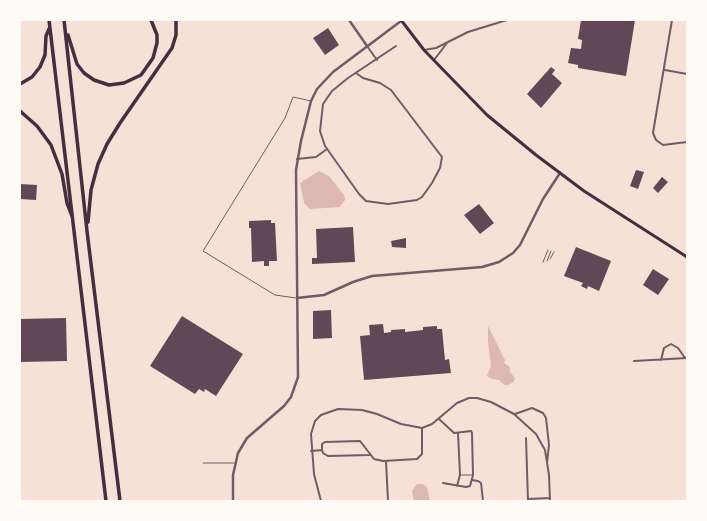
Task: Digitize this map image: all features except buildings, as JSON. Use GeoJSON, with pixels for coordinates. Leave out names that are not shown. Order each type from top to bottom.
{"type":"FeatureCollection","features":[{"type":"Feature","properties":{"kind":"highway"},"geometry":{"type":"LineString","coordinates":[[49,20],[106,501]]}},
{"type":"Feature","properties":{"kind":"highway"},"geometry":{"type":"LineString","coordinates":[[64,20],[72,52],[80,69],[94,80],[109,85],[133,80],[141,75],[151,63],[157,43],[157,35],[151,20]]}},
{"type":"Feature","properties":{"kind":"highway"},"geometry":{"type":"LineString","coordinates":[[64,20],[87,231],[120,501]]}},
{"type":"Feature","properties":{"kind":"highway"},"geometry":{"type":"LineString","coordinates":[[87,231],[91,190],[98,164],[107,144],[120,123],[172,48],[176,35],[176,20]]}},
{"type":"Feature","properties":{"kind":"highway"},"geometry":{"type":"LineString","coordinates":[[20,84],[32,77],[40,67],[45,55],[46,36],[50,28]]}},
{"type":"Feature","properties":{"kind":"highway"},"geometry":{"type":"LineString","coordinates":[[20,111],[37,126],[51,145],[62,174],[67,203],[74,222]]}},
{"type":"Feature","properties":{"kind":"main road"},"geometry":{"type":"LineString","coordinates":[[401,20],[424,50],[487,115],[560,173],[687,258]]}},
{"type":"Feature","properties":{"kind":"street"},"geometry":{"type":"LineString","coordinates":[[349,20],[377,60]]}},
{"type":"Feature","properties":{"kind":"street"},"geometry":{"type":"LineString","coordinates":[[233,501],[234,463],[238,452],[247,438],[284,406],[294,390],[298,377],[299,364],[295,199],[297,159],[313,95],[326,79],[401,20]]}},
{"type":"Feature","properties":{"kind":"street"},"geometry":{"type":"LineString","coordinates":[[424,50],[436,48],[468,32],[507,20]]}},
{"type":"Feature","properties":{"kind":"street"},"geometry":{"type":"LineString","coordinates":[[672,20],[665,70],[654,128],[654,138],[663,145],[687,142]]}},
{"type":"Feature","properties":{"kind":"street"},"geometry":{"type":"LineString","coordinates":[[434,60],[448,42]]}},
{"type":"Feature","properties":{"kind":"street"},"geometry":{"type":"LineString","coordinates":[[356,73],[363,78],[386,86],[396,95],[442,157],[440,168],[422,197],[417,200],[388,204],[372,203],[359,194],[327,149],[320,130],[324,104],[332,91],[356,73],[396,46]]}},
{"type":"Feature","properties":{"kind":"street"},"geometry":{"type":"LineString","coordinates":[[665,70],[687,74]]}},
{"type":"Feature","properties":{"kind":"street"},"geometry":{"type":"LineString","coordinates":[[297,159],[316,156],[327,149]]}},
{"type":"Feature","properties":{"kind":"street"},"geometry":{"type":"LineString","coordinates":[[297,298],[324,295],[353,282],[372,276],[478,267],[499,262],[520,245],[543,199],[560,173]]}},
{"type":"Feature","properties":{"kind":"street"},"geometry":{"type":"LineString","coordinates":[[662,360],[664,348],[671,344],[678,348],[686,358]]}},
{"type":"Feature","properties":{"kind":"street"},"geometry":{"type":"LineString","coordinates":[[634,362],[686,358]]}},
{"type":"Feature","properties":{"kind":"street"},"geometry":{"type":"LineString","coordinates":[[321,501],[314,474],[310,434],[315,421],[322,415],[338,408],[370,411],[401,424],[422,428],[439,419],[456,403],[469,398],[487,400],[514,414],[536,434],[545,450],[550,500],[528,500],[526,438]]}},
{"type":"Feature","properties":{"kind":"street"},"geometry":{"type":"LineString","coordinates":[[514,414],[532,408],[543,413],[546,418],[549,445],[547,464]]}},
{"type":"Feature","properties":{"kind":"street"},"geometry":{"type":"LineString","coordinates":[[439,419],[451,431],[458,433],[461,430],[472,432],[473,475],[469,487],[443,483]]}},
{"type":"Feature","properties":{"kind":"street"},"geometry":{"type":"LineString","coordinates":[[370,455],[328,456],[323,453],[322,444],[325,442],[360,441],[374,459],[386,461],[419,458],[422,451],[422,428]]}},
{"type":"Feature","properties":{"kind":"street"},"geometry":{"type":"LineString","coordinates":[[457,486],[460,475],[458,433]]}},
{"type":"Feature","properties":{"kind":"street"},"geometry":{"type":"LineString","coordinates":[[311,451],[322,450]]}},
{"type":"Feature","properties":{"kind":"street"},"geometry":{"type":"LineString","coordinates":[[386,461],[388,501]]}},
{"type":"Feature","properties":{"kind":"street"},"geometry":{"type":"LineString","coordinates":[[472,480],[478,480],[482,483],[483,501]]}},
{"type":"Feature","properties":{"kind":"lane"},"geometry":{"type":"LineString","coordinates":[[297,298],[275,295],[203,251],[283,122],[293,97],[311,101]]}},
{"type":"Feature","properties":{"kind":"lane"},"geometry":{"type":"LineString","coordinates":[[543,262],[548,250]]}},
{"type":"Feature","properties":{"kind":"lane"},"geometry":{"type":"LineString","coordinates":[[547,261],[551,251]]}},
{"type":"Feature","properties":{"kind":"lane"},"geometry":{"type":"LineString","coordinates":[[550,259],[554,252]]}},
{"type":"Feature","properties":{"kind":"lane"},"geometry":{"type":"LineString","coordinates":[[203,463],[234,463]]}},
{"type":"Feature","properties":{"kind":"lane"},"geometry":{"type":"LineString","coordinates":[[460,475],[473,475]]}},
{"type":"Feature","properties":{"kind":"shaded area"},"geometry":{"type":"Polygon","coordinates":[[[319,171],[329,176],[344,195],[345,200],[340,207],[310,209],[304,203],[300,183],[319,171]]]}},
{"type":"Feature","properties":{"kind":"shaded area"},"geometry":{"type":"Polygon","coordinates":[[[488,326],[505,360],[504,363],[510,367],[510,371],[515,379],[514,382],[508,385],[504,385],[499,380],[492,379],[487,376],[491,366],[488,326]]]}},
{"type":"Feature","properties":{"kind":"shaded area"},"geometry":{"type":"Polygon","coordinates":[[[417,484],[423,484],[427,487],[430,501],[414,501],[412,491],[417,484]]]}}]}
